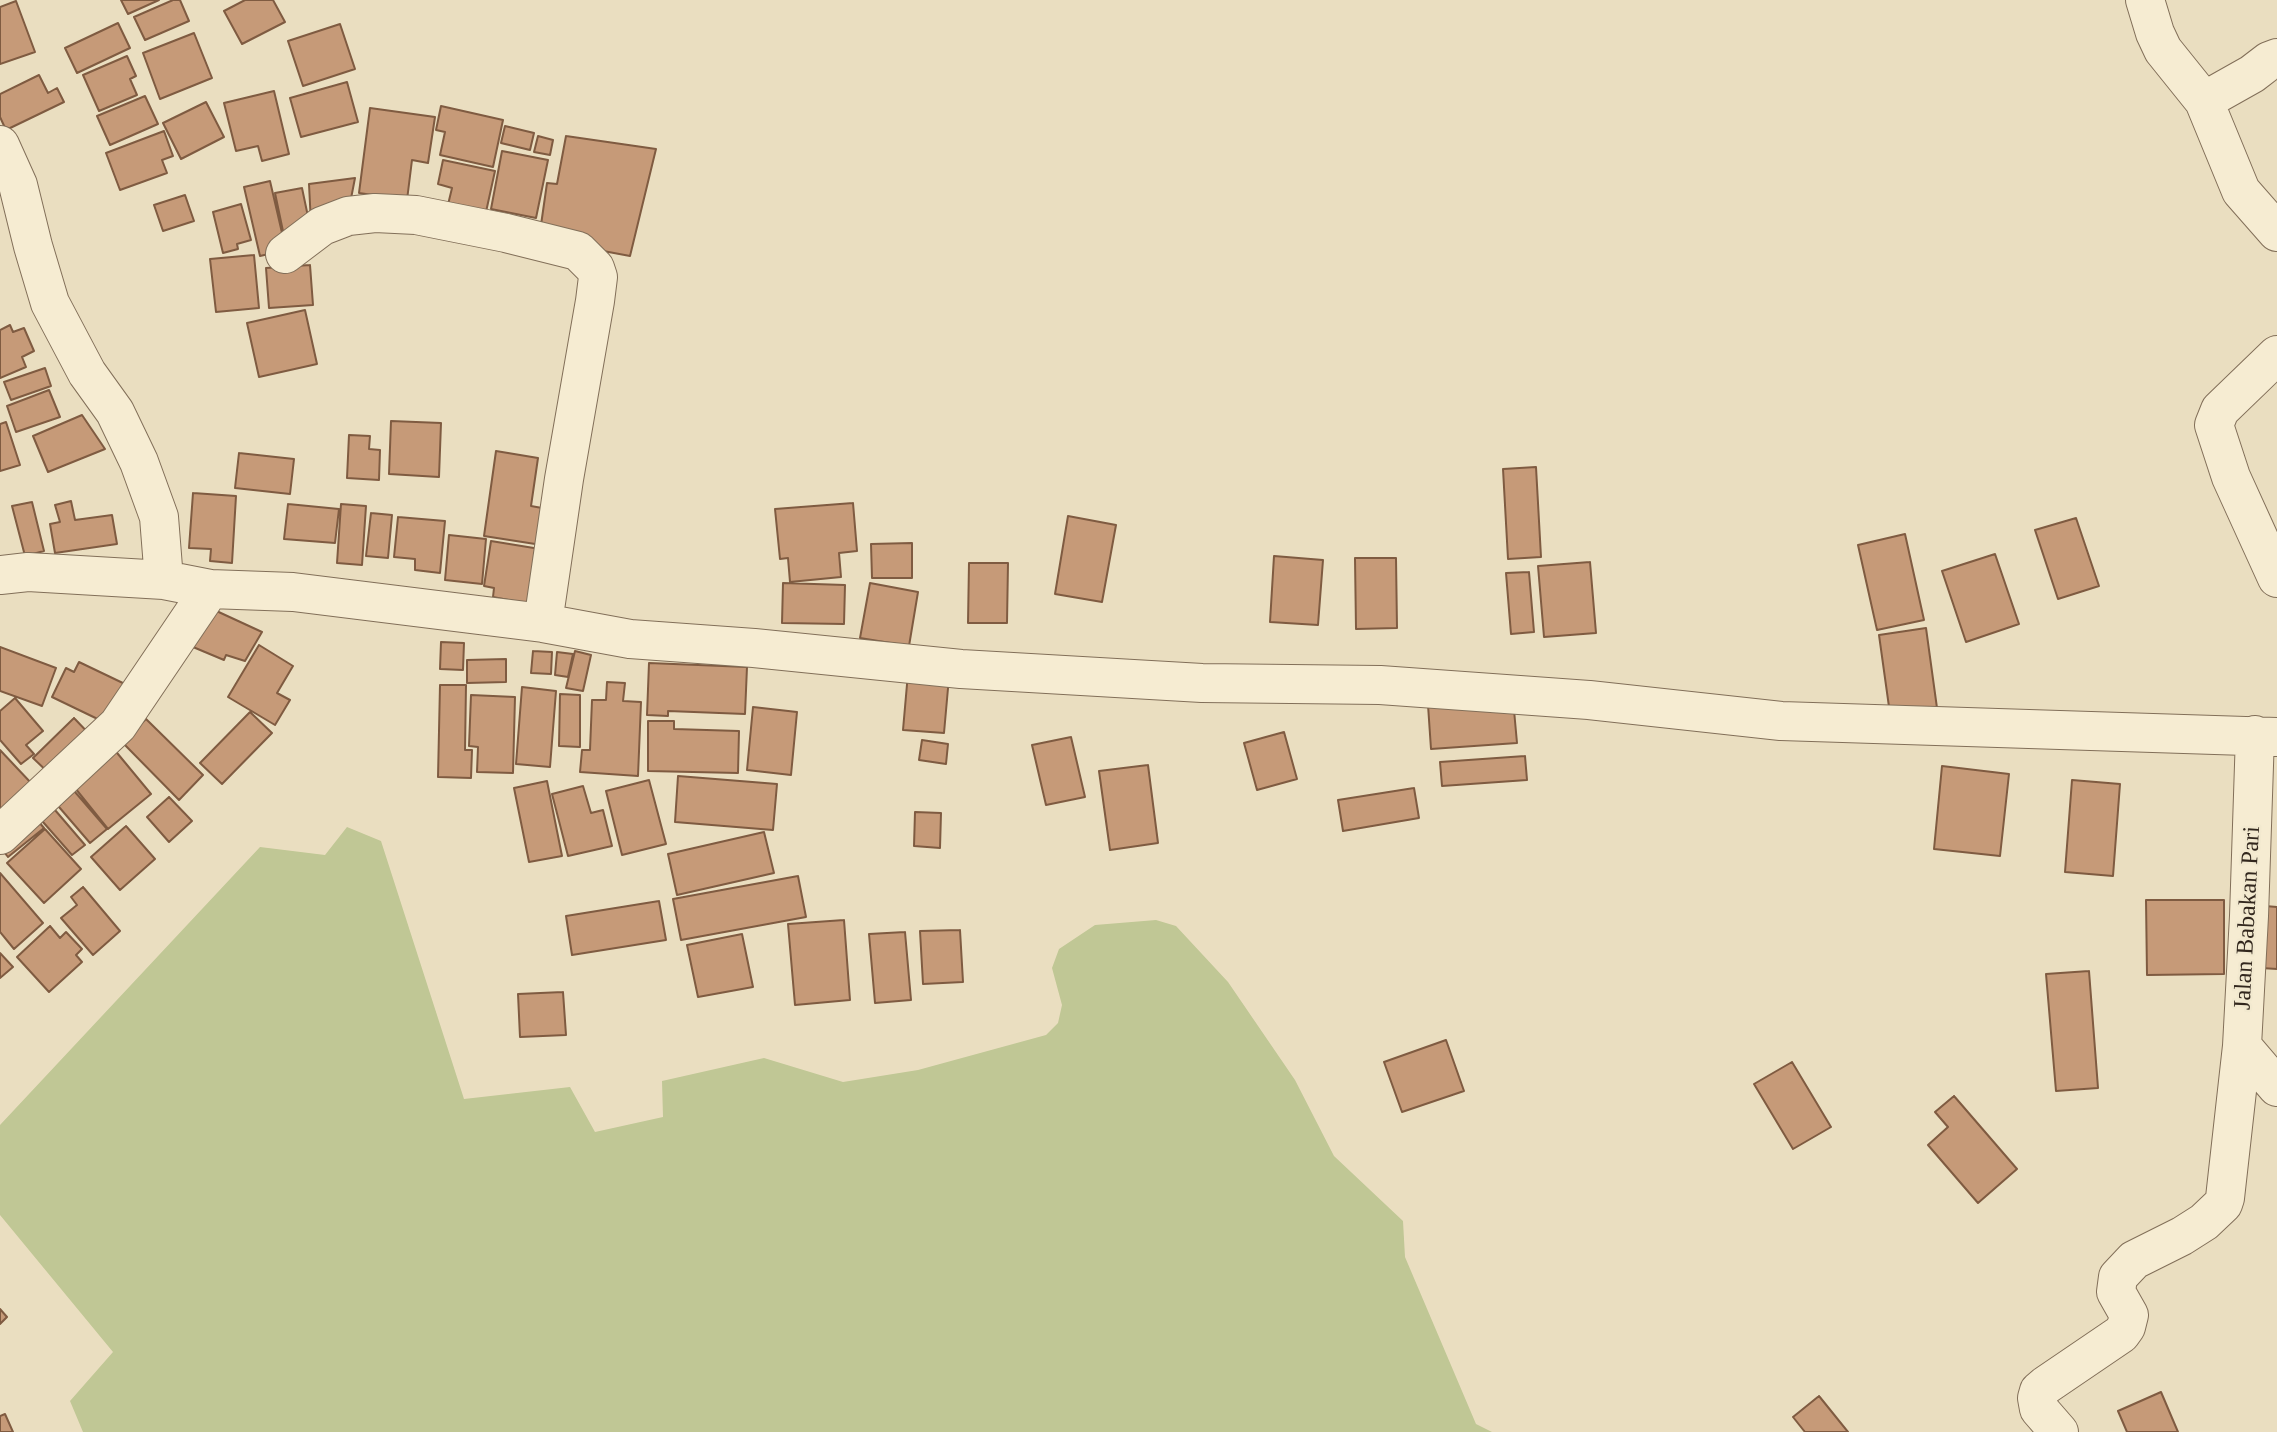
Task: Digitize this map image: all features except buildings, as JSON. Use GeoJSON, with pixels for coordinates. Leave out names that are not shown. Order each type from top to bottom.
{"type":"FeatureCollection","features":[{"type":"Feature","properties":{"kind":"street"},"geometry":{"type":"LineString","coordinates":[[2145,0],[2163,50],[2204,101],[2241,191],[2277,232]]}},
{"type":"Feature","properties":{"kind":"street"},"geometry":{"type":"LineString","coordinates":[[2204,101],[2277,58]]}},
{"type":"Feature","properties":{"kind":"street"},"geometry":{"type":"LineString","coordinates":[[0,145],[18,185],[50,303],[87,373],[115,412],[139,462],[159,517],[164,580]]}},
{"type":"Feature","properties":{"kind":"street"},"geometry":{"type":"LineString","coordinates":[[285,254],[321,226],[348,216],[375,213],[416,215],[578,251],[595,268],[598,276],[543,623]]}},
{"type":"Feature","properties":{"kind":"street"},"geometry":{"type":"LineString","coordinates":[[2277,355],[2220,410],[2214,425],[2231,477],[2277,578]]}},
{"type":"Feature","properties":{"kind":"street"},"geometry":{"type":"LineString","coordinates":[[0,575],[28,572],[164,580],[210,589],[293,593],[543,623],[630,639],[754,648],[961,669],[1202,683],[1380,685],[1589,700],[1781,721],[2266,736]]}},
{"type":"Feature","properties":{"kind":"street"},"geometry":{"type":"LineString","coordinates":[[0,835],[118,725],[210,589]]}},
{"type":"Feature","properties":{"kind":"street","name":"Jalan Babakan Pari"},"geometry":{"type":"LineString","coordinates":[[2266,736],[2249,916],[2242,1046],[2277,1087]]}},
{"type":"Feature","properties":{"kind":"street"},"geometry":{"type":"LineString","coordinates":[[2059,1432],[2039,1409],[2036,1398],[2046,1385],[2121,1334],[2126,1327],[2129,1315],[2116,1293],[2118,1277],[2134,1260],[2182,1236],[2204,1222],[2223,1204],[2242,1046]]}},
{"type":"Feature","properties":{"kind":"green space"},"geometry":{"type":"Polygon","coordinates":[[[347,827],[381,841],[464,1099],[570,1087],[595,1132],[663,1117],[662,1081],[764,1058],[843,1082],[918,1070],[1046,1035],[1058,1023],[1062,1005],[1052,968],[1059,949],[1095,925],[1156,920],[1176,926],[1228,982],[1295,1080],[1334,1156],[1403,1221],[1405,1257],[1476,1424],[1492,1432],[83,1432],[70,1401],[113,1352],[0,1215],[0,1125],[260,847],[325,855],[347,827]]]}}]}
